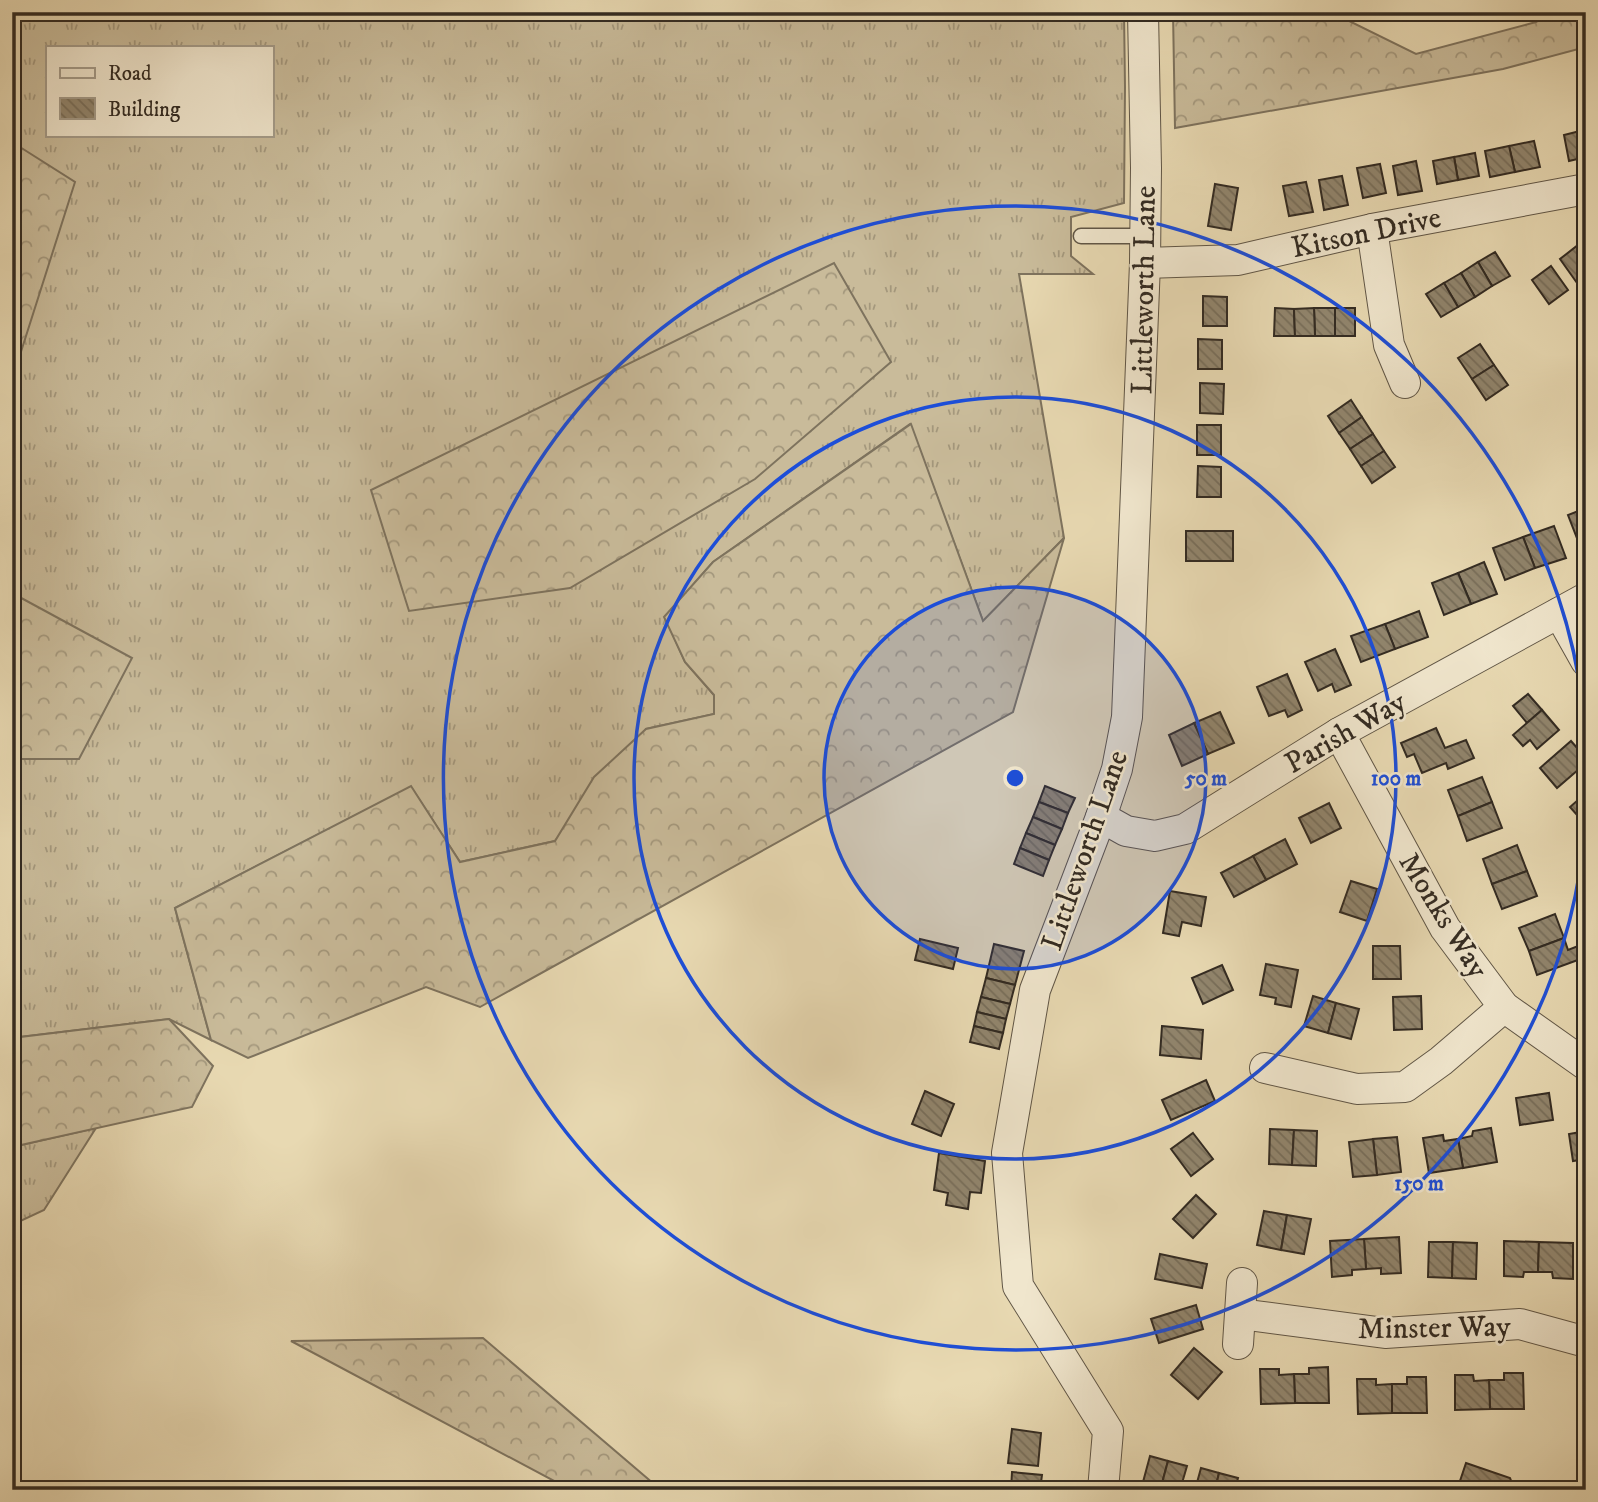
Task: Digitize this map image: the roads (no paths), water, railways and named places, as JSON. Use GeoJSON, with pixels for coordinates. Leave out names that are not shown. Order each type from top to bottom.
{"type":"FeatureCollection","features":[{"type":"Feature","properties":{"kind":"street","name":"Littleworth Lane"},"geometry":{"type":"LineString","coordinates":[[1103,1490],[1108,1432],[1018,1286],[1007,1153],[1035,990],[1101,817],[1117,769],[1127,717],[1145,250],[1143,12]]}},
{"type":"Feature","properties":{"kind":"street","name":"Kitson Drive"},"geometry":{"type":"LineString","coordinates":[[1145,250],[1238,260],[1372,229],[1586,189]]}},
{"type":"Feature","properties":{"kind":"street"},"geometry":{"type":"LineString","coordinates":[[1372,229],[1389,345],[1405,383]]}},
{"type":"Feature","properties":{"kind":"street","name":"Parish Way"},"geometry":{"type":"LineString","coordinates":[[1101,817],[1126,831],[1155,836],[1185,829],[1339,733],[1586,598]]}},
{"type":"Feature","properties":{"kind":"street"},"geometry":{"type":"LineString","coordinates":[[1559,613],[1586,661]]}},
{"type":"Feature","properties":{"kind":"street","name":"Monks Way"},"geometry":{"type":"LineString","coordinates":[[1339,733],[1445,928],[1504,1007],[1586,1065]]}},
{"type":"Feature","properties":{"kind":"street"},"geometry":{"type":"LineString","coordinates":[[1265,1068],[1357,1089],[1405,1087],[1441,1061],[1504,1007]]}},
{"type":"Feature","properties":{"kind":"street"},"geometry":{"type":"LineString","coordinates":[[1238,1344],[1242,1283]]}},
{"type":"Feature","properties":{"kind":"street","name":"Minster Way"},"geometry":{"type":"LineString","coordinates":[[1240,1314],[1385,1333],[1520,1324],[1586,1342]]}},
{"type":"Feature","properties":{"kind":"lane"},"geometry":{"type":"LineString","coordinates":[[1081,236],[1145,250]]}}]}
